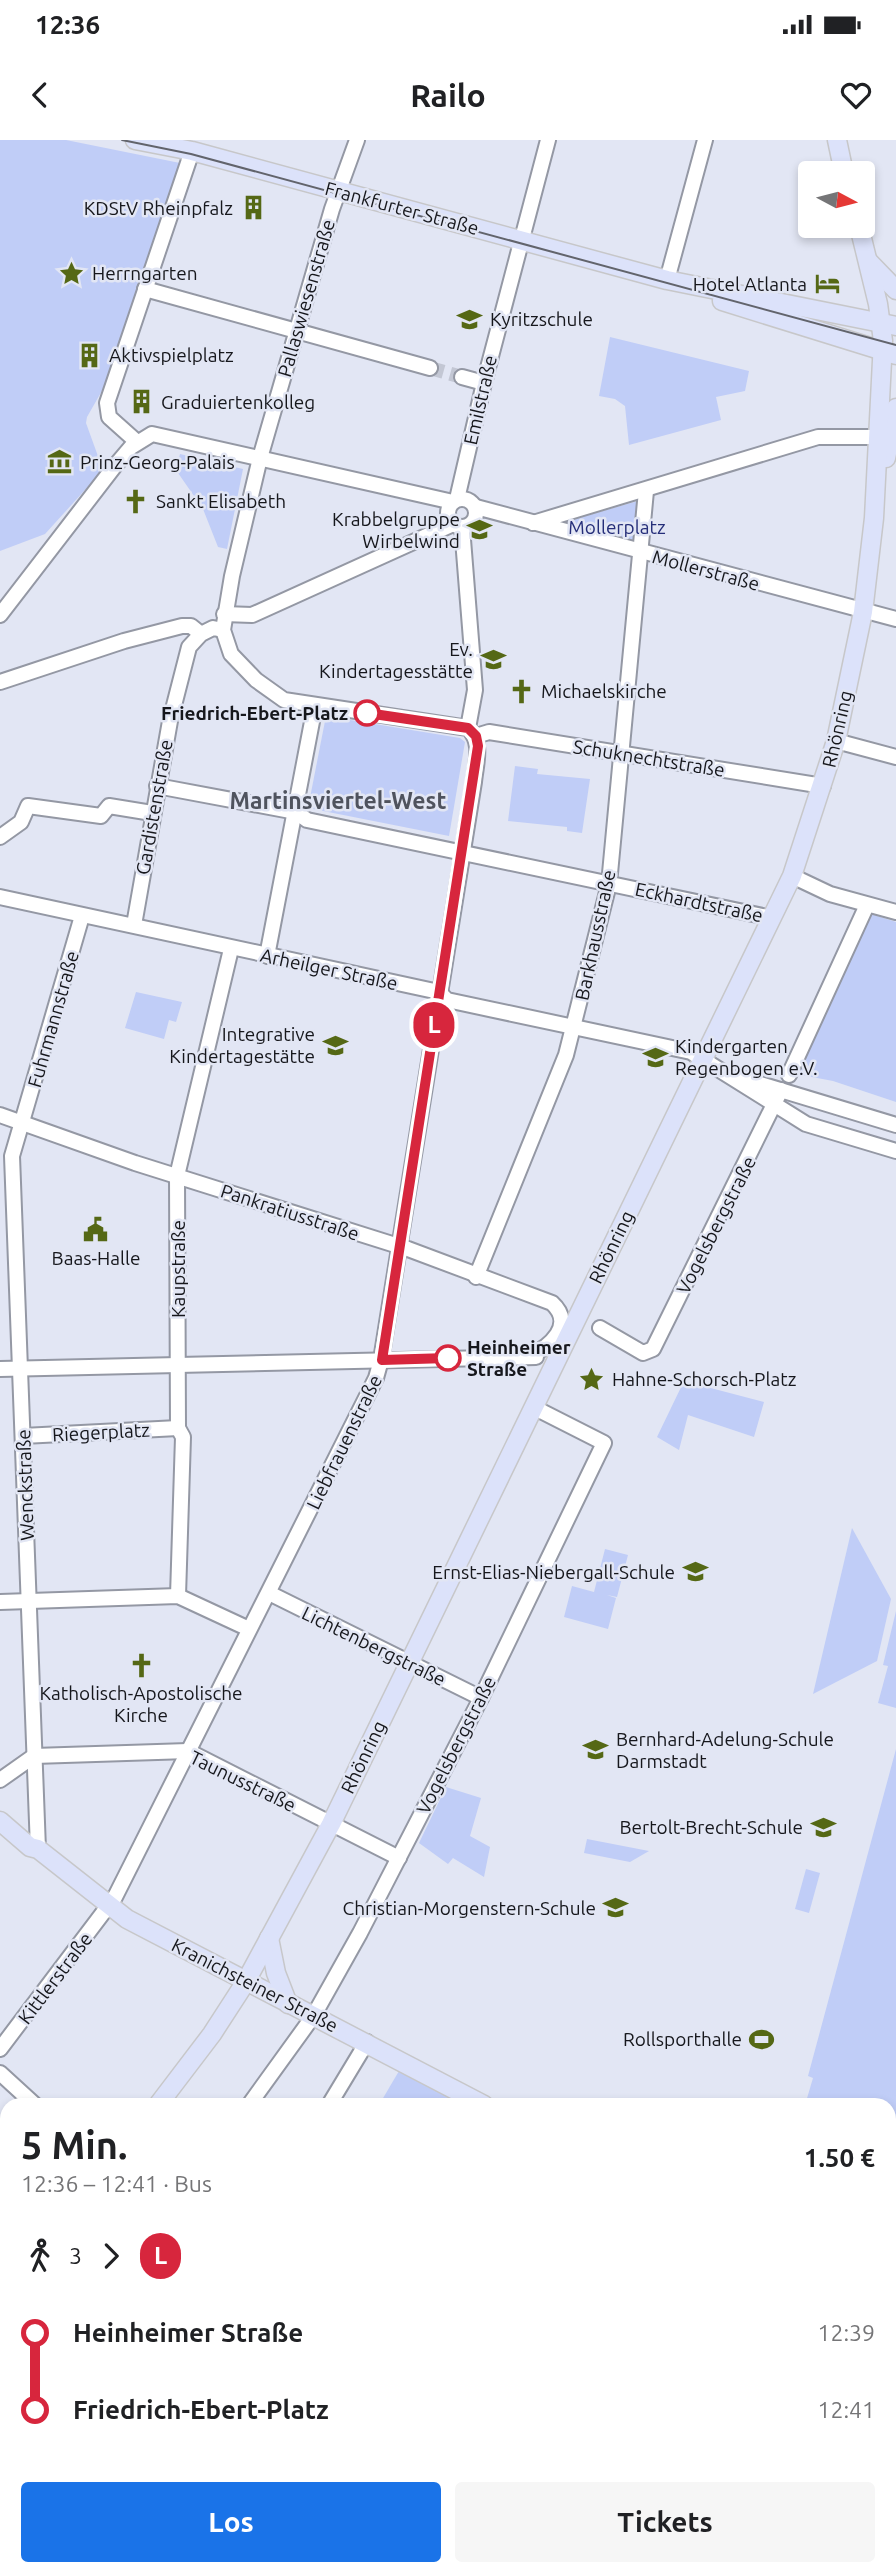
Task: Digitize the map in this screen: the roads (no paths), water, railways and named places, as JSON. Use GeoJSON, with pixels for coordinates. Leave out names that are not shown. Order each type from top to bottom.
{"type":"FeatureCollection","features":[{"type":"Feature","properties":{"kind":"main road","name":"Frankfurter Straße"},"geometry":{"type":"LineString","coordinates":[[135,140],[182,146],[667,281],[889,324]]}},
{"type":"Feature","properties":{"kind":"main road"},"geometry":{"type":"LineString","coordinates":[[837,140],[842,161]]}},
{"type":"Feature","properties":{"kind":"main road","name":"Rhönring"},"geometry":{"type":"LineString","coordinates":[[163,2098],[212,2034],[245,1983],[331,1825],[792,876],[836,741],[863,612],[878,477],[879,437],[890,353],[889,324],[862,238]]}},
{"type":"Feature","properties":{"kind":"main road"},"geometry":{"type":"LineString","coordinates":[[869,262],[896,290]]}},
{"type":"Feature","properties":{"kind":"main road","name":"Frankfurter Straße"},"geometry":{"type":"LineString","coordinates":[[667,281],[697,293],[890,353]]}},
{"type":"Feature","properties":{"kind":"main road","name":"Rhönring"},"geometry":{"type":"LineString","coordinates":[[878,477],[889,452],[896,408]]}},
{"type":"Feature","properties":{"kind":"main road"},"geometry":{"type":"LineString","coordinates":[[561,1328],[596,1259],[607,1254]]}},
{"type":"Feature","properties":{"kind":"main road","name":"Kranichsteiner Straße"},"geometry":{"type":"LineString","coordinates":[[0,1811],[33,1840],[38,1849],[127,1919],[245,1983],[314,2015],[471,2098]]}},
{"type":"Feature","properties":{"kind":"main road","name":"Kranichsteiner Straße"},"geometry":{"type":"LineString","coordinates":[[0,1821],[30,1847],[38,1849]]}},
{"type":"Feature","properties":{"kind":"main road"},"geometry":{"type":"LineString","coordinates":[[270,1938],[276,1973],[288,2004]]}},
{"type":"Feature","properties":{"kind":"street","name":"Pallaswiesenstraße"},"geometry":{"type":"LineString","coordinates":[[223,630],[224,614],[260,458],[338,190],[357,140]]}},
{"type":"Feature","properties":{"kind":"street","name":"Emilstraße"},"geometry":{"type":"LineString","coordinates":[[455,500],[548,140]]}},
{"type":"Feature","properties":{"kind":"street"},"geometry":{"type":"LineString","coordinates":[[667,281],[705,140]]}},
{"type":"Feature","properties":{"kind":"street"},"geometry":{"type":"LineString","coordinates":[[137,442],[108,417],[107,403],[145,289],[182,146]]}},
{"type":"Feature","properties":{"kind":"street"},"geometry":{"type":"LineString","coordinates":[[145,289],[430,368]]}},
{"type":"Feature","properties":{"kind":"street"},"geometry":{"type":"LineString","coordinates":[[462,377],[484,383]]}},
{"type":"Feature","properties":{"kind":"street"},"geometry":{"type":"LineString","coordinates":[[0,615],[62,533],[137,442],[152,434],[455,500],[466,499],[476,507],[474,521],[253,615],[224,614]]}},
{"type":"Feature","properties":{"kind":"street"},"geometry":{"type":"LineString","coordinates":[[532,523],[646,491],[818,437],[879,437]]}},
{"type":"Feature","properties":{"kind":"street","name":"Barkhausstraße"},"geometry":{"type":"LineString","coordinates":[[476,1277],[566,1055],[609,884],[646,491]]}},
{"type":"Feature","properties":{"kind":"street"},"geometry":{"type":"LineString","coordinates":[[157,786],[296,812],[307,820],[461,853],[475,770],[472,732],[475,690],[457,526],[448,510],[455,500]]}},
{"type":"Feature","properties":{"kind":"street","name":"Mollerstraße"},"geometry":{"type":"LineString","coordinates":[[476,507],[642,554],[896,619]]}},
{"type":"Feature","properties":{"kind":"street"},"geometry":{"type":"LineString","coordinates":[[0,682],[182,626],[191,626],[201,634],[213,628],[223,630],[231,654],[256,680],[284,700],[472,732]]}},
{"type":"Feature","properties":{"kind":"street","name":"Gardistenstraße"},"geometry":{"type":"LineString","coordinates":[[134,925],[170,721],[190,647],[201,634]]}},
{"type":"Feature","properties":{"kind":"street"},"geometry":{"type":"LineString","coordinates":[[267,956],[315,706]]}},
{"type":"Feature","properties":{"kind":"street","name":"Schuknechtstraße"},"geometry":{"type":"LineString","coordinates":[[472,732],[489,732],[823,786]]}},
{"type":"Feature","properties":{"kind":"street"},"geometry":{"type":"LineString","coordinates":[[836,741],[896,757]]}},
{"type":"Feature","properties":{"kind":"street"},"geometry":{"type":"LineString","coordinates":[[0,838],[21,822],[28,806],[101,816],[108,806],[152,813]]}},
{"type":"Feature","properties":{"kind":"street","name":"Eckhardtstraße"},"geometry":{"type":"LineString","coordinates":[[461,853],[772,918]]}},
{"type":"Feature","properties":{"kind":"street","name":"Liebfrauenstraße"},"geometry":{"type":"LineString","coordinates":[[109,1906],[376,1378],[382,1360],[401,1247],[461,853]]}},
{"type":"Feature","properties":{"kind":"street"},"geometry":{"type":"LineString","coordinates":[[792,876],[830,894],[896,912]]}},
{"type":"Feature","properties":{"kind":"street","name":"Arheilger Straße"},"geometry":{"type":"LineString","coordinates":[[0,897],[439,992],[447,1000],[691,1052],[806,1124],[896,1151]]}},
{"type":"Feature","properties":{"kind":"street"},"geometry":{"type":"LineString","coordinates":[[789,1074],[867,905]]}},
{"type":"Feature","properties":{"kind":"street","name":"Fuhrmannstraße"},"geometry":{"type":"LineString","coordinates":[[23,1123],[82,916]]}},
{"type":"Feature","properties":{"kind":"street","name":"Kaupstraße"},"geometry":{"type":"LineString","coordinates":[[178,1595],[183,1437],[178,1428],[177,1176],[231,949]]}},
{"type":"Feature","properties":{"kind":"street","name":"Arheilger Straße"},"geometry":{"type":"LineString","coordinates":[[732,1076],[896,1125]]}},
{"type":"Feature","properties":{"kind":"street","name":"Vogelsbergstraße"},"geometry":{"type":"LineString","coordinates":[[600,1328],[645,1353],[653,1349],[781,1090]]}},
{"type":"Feature","properties":{"kind":"street","name":"Pankratiusstraße"},"geometry":{"type":"LineString","coordinates":[[0,1115],[177,1176],[401,1247],[552,1303],[561,1315],[561,1328]]}},
{"type":"Feature","properties":{"kind":"street","name":"Wenckstraße"},"geometry":{"type":"LineString","coordinates":[[23,1123],[12,1156],[38,1849]]}},
{"type":"Feature","properties":{"kind":"street"},"geometry":{"type":"LineString","coordinates":[[530,1356],[552,1344],[561,1328]]}},
{"type":"Feature","properties":{"kind":"street"},"geometry":{"type":"LineString","coordinates":[[0,1369],[22,1375],[178,1364],[530,1356],[555,1360]]}},
{"type":"Feature","properties":{"kind":"street","name":"Vogelsbergstraße"},"geometry":{"type":"LineString","coordinates":[[253,2098],[314,2015],[399,1858],[481,1698],[604,1443],[533,1407]]}},
{"type":"Feature","properties":{"kind":"street","name":"Riegerplatz"},"geometry":{"type":"LineString","coordinates":[[23,1436],[178,1428]]}},
{"type":"Feature","properties":{"kind":"street","name":"Lichtenbergstraße"},"geometry":{"type":"LineString","coordinates":[[269,1593],[408,1665],[481,1698]]}},
{"type":"Feature","properties":{"kind":"street"},"geometry":{"type":"LineString","coordinates":[[0,1602],[178,1595],[249,1629]]}},
{"type":"Feature","properties":{"kind":"street","name":"Taunusstraße"},"geometry":{"type":"LineString","coordinates":[[33,1756],[188,1751],[399,1858]]}},
{"type":"Feature","properties":{"kind":"street"},"geometry":{"type":"LineString","coordinates":[[0,1780],[33,1756]]}},
{"type":"Feature","properties":{"kind":"street","name":"Kittlerstraße"},"geometry":{"type":"LineString","coordinates":[[0,2049],[109,1906]]}},
{"type":"Feature","properties":{"kind":"street"},"geometry":{"type":"LineString","coordinates":[[333,2098],[367,2042]]}},
{"type":"Feature","properties":{"kind":"street"},"geometry":{"type":"LineString","coordinates":[[0,2073],[27,2098]]}},
{"type":"Feature","properties":{"kind":"tunnel"},"geometry":{"type":"LineString","coordinates":[[430,368],[462,377]]}},
{"type":"Feature","properties":{"kind":"tram line"},"geometry":{"type":"LineString","coordinates":[[122,140],[191,154],[896,345]]}},
{"type":"Feature","properties":{"kind":"place","name":"KDStV Rheinpfalz"},"geometry":{"type":"Point","coordinates":[253,208]}},
{"type":"Feature","properties":{"kind":"place","name":"Herrngarten"},"geometry":{"type":"Point","coordinates":[72,273]}},
{"type":"Feature","properties":{"kind":"place","name":"Hotel Atlanta"},"geometry":{"type":"Point","coordinates":[827,284]}},
{"type":"Feature","properties":{"kind":"place","name":"Kyritzschule"},"geometry":{"type":"Point","coordinates":[470,319]}},
{"type":"Feature","properties":{"kind":"place","name":"Aktivspielplatz"},"geometry":{"type":"Point","coordinates":[89,355]}},
{"type":"Feature","properties":{"kind":"place","name":"Graduiertenkolleg"},"geometry":{"type":"Point","coordinates":[141,402]}},
{"type":"Feature","properties":{"kind":"place","name":"Prinz-Georg-Palais"},"geometry":{"type":"Point","coordinates":[60,462]}},
{"type":"Feature","properties":{"kind":"place","name":"Sankt Elisabeth"},"geometry":{"type":"Point","coordinates":[136,501]}},
{"type":"Feature","properties":{"kind":"place","name":"Krabbelgruppe Wirbelwind"},"geometry":{"type":"Point","coordinates":[480,530]}},
{"type":"Feature","properties":{"kind":"place","name":"Ev. Kindertagesstätte"},"geometry":{"type":"Point","coordinates":[493,660]}},
{"type":"Feature","properties":{"kind":"place","name":"Michaelskirche"},"geometry":{"type":"Point","coordinates":[521,691]}},
{"type":"Feature","properties":{"kind":"place","name":"Friedrich-Ebert-Platz"},"geometry":{"type":"Point","coordinates":[367,713]}},
{"type":"Feature","properties":{"kind":"place","name":"Integrative Kindertagestätte"},"geometry":{"type":"Point","coordinates":[335,1045]}},
{"type":"Feature","properties":{"kind":"place","name":"Kindergarten Regenbogen e.V."},"geometry":{"type":"Point","coordinates":[655,1057]}},
{"type":"Feature","properties":{"kind":"place","name":"Baas-Halle"},"geometry":{"type":"Point","coordinates":[96,1230]}},
{"type":"Feature","properties":{"kind":"place","name":"Heinheimer Straße"},"geometry":{"type":"Point","coordinates":[448,1358]}},
{"type":"Feature","properties":{"kind":"place","name":"Hahne-Schorsch-Platz"},"geometry":{"type":"Point","coordinates":[592,1379]}},
{"type":"Feature","properties":{"kind":"place","name":"Ernst-Elias-Niebergall-Schule"},"geometry":{"type":"Point","coordinates":[695,1572]}},
{"type":"Feature","properties":{"kind":"place","name":"Katholisch-Apostolische Kirche"},"geometry":{"type":"Point","coordinates":[141,1665]}},
{"type":"Feature","properties":{"kind":"place","name":"Bernhard-Adelung-Schule Darmstadt"},"geometry":{"type":"Point","coordinates":[596,1750]}},
{"type":"Feature","properties":{"kind":"place","name":"Bertolt-Brecht-Schule"},"geometry":{"type":"Point","coordinates":[823,1827]}},
{"type":"Feature","properties":{"kind":"place","name":"Christian-Morgenstern-Schule"},"geometry":{"type":"Point","coordinates":[616,1908]}},
{"type":"Feature","properties":{"kind":"place","name":"Rollsporthalle"},"geometry":{"type":"Point","coordinates":[762,2039]}},
{"type":"Feature","properties":{"kind":"district","name":"Martinsviertel-West"},"geometry":{"type":"Point","coordinates":[338,800]}},
{"type":"Feature","properties":{"kind":"park label","name":"Mollerplatz"},"geometry":{"type":"Point","coordinates":[617,527]}}]}
